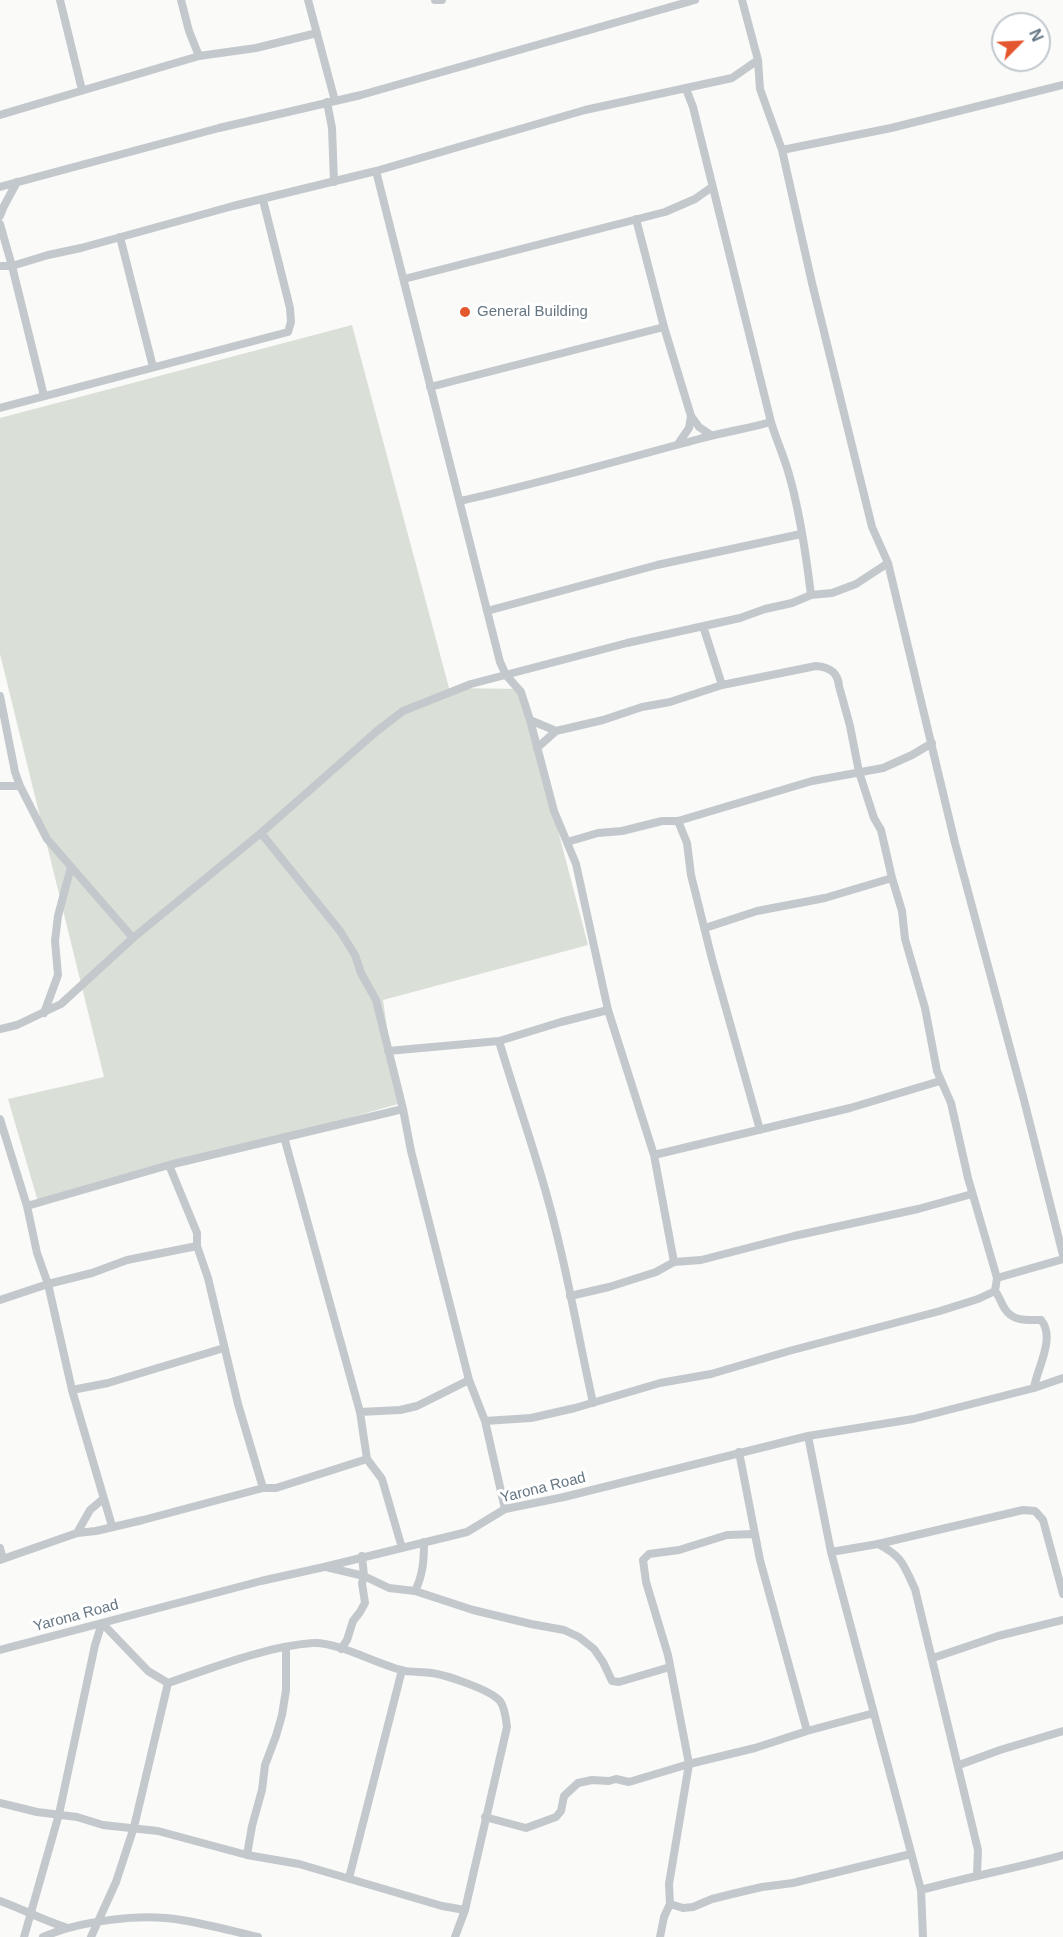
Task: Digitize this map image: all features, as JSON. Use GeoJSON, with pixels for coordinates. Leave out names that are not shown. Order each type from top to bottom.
{"type":"FeatureCollection","features":[{"type":"Feature","properties":{"kind":"street"},"geometry":{"type":"LineString","coordinates":[[60,0],[82,90]]}},
{"type":"Feature","properties":{"kind":"street"},"geometry":{"type":"LineString","coordinates":[[181,0],[189,31],[200,56]]}},
{"type":"Feature","properties":{"kind":"street"},"geometry":{"type":"LineString","coordinates":[[308,0],[331,101],[333,182]]}},
{"type":"Feature","properties":{"kind":"street"},"geometry":{"type":"LineString","coordinates":[[435,0],[442,0]]}},
{"type":"Feature","properties":{"kind":"street"},"geometry":{"type":"LineString","coordinates":[[0,187],[219,128],[361,95],[695,0]]}},
{"type":"Feature","properties":{"kind":"street"},"geometry":{"type":"LineString","coordinates":[[742,0],[758,60],[760,89],[782,150],[872,527],[888,562],[955,843],[1024,1100],[1063,1257],[997,1278]]}},
{"type":"Feature","properties":{"kind":"street"},"geometry":{"type":"LineString","coordinates":[[0,115],[200,56],[256,48],[316,33]]}},
{"type":"Feature","properties":{"kind":"street"},"geometry":{"type":"LineString","coordinates":[[0,266],[12,266],[376,171],[585,110],[732,78],[758,60]]}},
{"type":"Feature","properties":{"kind":"street"},"geometry":{"type":"LineString","coordinates":[[782,150],[891,128],[1063,85]]}},
{"type":"Feature","properties":{"kind":"street"},"geometry":{"type":"LineString","coordinates":[[687,89],[771,422],[788,468],[808,564],[811,596]]}},
{"type":"Feature","properties":{"kind":"street"},"geometry":{"type":"LineString","coordinates":[[376,171],[500,662],[506,675],[521,692],[554,811],[576,864],[608,1010],[654,1155],[674,1262]]}},
{"type":"Feature","properties":{"kind":"street"},"geometry":{"type":"LineString","coordinates":[[0,216],[17,182]]}},
{"type":"Feature","properties":{"kind":"street"},"geometry":{"type":"LineString","coordinates":[[404,279],[681,206],[712,187]]}},
{"type":"Feature","properties":{"kind":"street"},"geometry":{"type":"LineString","coordinates":[[0,408],[288,332],[291,322],[290,308],[263,200]]}},
{"type":"Feature","properties":{"kind":"street"},"geometry":{"type":"LineString","coordinates":[[636,219],[664,327],[691,416],[699,427],[711,435]]}},
{"type":"Feature","properties":{"kind":"street"},"geometry":{"type":"LineString","coordinates":[[0,224],[44,396]]}},
{"type":"Feature","properties":{"kind":"street"},"geometry":{"type":"LineString","coordinates":[[120,237],[153,367]]}},
{"type":"Feature","properties":{"kind":"street"},"geometry":{"type":"LineString","coordinates":[[430,387],[664,327]]}},
{"type":"Feature","properties":{"kind":"street"},"geometry":{"type":"LineString","coordinates":[[678,444],[689,428],[691,416]]}},
{"type":"Feature","properties":{"kind":"street"},"geometry":{"type":"LineString","coordinates":[[460,501],[567,475],[711,435],[771,422]]}},
{"type":"Feature","properties":{"kind":"street"},"geometry":{"type":"LineString","coordinates":[[487,611],[657,565],[801,534]]}},
{"type":"Feature","properties":{"kind":"street"},"geometry":{"type":"LineString","coordinates":[[0,1029],[17,1026],[61,1004],[133,938],[261,833],[403,711],[471,684],[740,618],[811,596],[832,593],[856,584],[888,562]]}},
{"type":"Feature","properties":{"kind":"street"},"geometry":{"type":"LineString","coordinates":[[703,626],[722,685]]}},
{"type":"Feature","properties":{"kind":"street"},"geometry":{"type":"LineString","coordinates":[[537,748],[556,731],[603,720],[642,707],[670,702],[722,685],[816,666],[827,667],[838,678],[859,772],[880,830],[902,911],[905,939],[925,1008],[940,1081],[951,1104],[972,1194],[997,1278],[995,1291]]}},
{"type":"Feature","properties":{"kind":"street"},"geometry":{"type":"LineString","coordinates":[[0,696],[15,772],[47,839],[133,938]]}},
{"type":"Feature","properties":{"kind":"street"},"geometry":{"type":"LineString","coordinates":[[530,720],[556,731]]}},
{"type":"Feature","properties":{"kind":"street"},"geometry":{"type":"LineString","coordinates":[[567,842],[598,833],[622,831],[662,821],[678,821],[812,781],[872,771],[899,762],[932,742]]}},
{"type":"Feature","properties":{"kind":"street"},"geometry":{"type":"LineString","coordinates":[[1,786],[15,772]]}},
{"type":"Feature","properties":{"kind":"street"},"geometry":{"type":"LineString","coordinates":[[1,786],[20,786]]}},
{"type":"Feature","properties":{"kind":"street"},"geometry":{"type":"LineString","coordinates":[[678,821],[687,843],[691,875],[726,1012],[760,1130]]}},
{"type":"Feature","properties":{"kind":"street"},"geometry":{"type":"LineString","coordinates":[[261,833],[340,931],[355,955],[361,974],[376,1000],[411,1151],[470,1380],[485,1421],[505,1509]]}},
{"type":"Feature","properties":{"kind":"street"},"geometry":{"type":"LineString","coordinates":[[44,1013],[58,975],[55,941],[58,916],[71,867]]}},
{"type":"Feature","properties":{"kind":"street"},"geometry":{"type":"LineString","coordinates":[[705,928],[757,911],[825,898],[892,878]]}},
{"type":"Feature","properties":{"kind":"street"},"geometry":{"type":"LineString","coordinates":[[388,1051],[500,1041],[608,1010]]}},
{"type":"Feature","properties":{"kind":"street"},"geometry":{"type":"LineString","coordinates":[[500,1041],[514,1093],[541,1172],[592,1403]]}},
{"type":"Feature","properties":{"kind":"street"},"geometry":{"type":"LineString","coordinates":[[654,1155],[850,1108],[940,1081]]}},
{"type":"Feature","properties":{"kind":"street"},"geometry":{"type":"LineString","coordinates":[[27,1206],[169,1165],[403,1109]]}},
{"type":"Feature","properties":{"kind":"street"},"geometry":{"type":"LineString","coordinates":[[0,1119],[27,1206],[36,1253],[48,1284],[72,1390],[112,1526]]}},
{"type":"Feature","properties":{"kind":"street"},"geometry":{"type":"LineString","coordinates":[[284,1137],[360,1412],[367,1459],[382,1479],[402,1548]]}},
{"type":"Feature","properties":{"kind":"street"},"geometry":{"type":"LineString","coordinates":[[169,1165],[197,1233],[197,1246],[208,1278],[224,1348],[262,1488]]}},
{"type":"Feature","properties":{"kind":"street"},"geometry":{"type":"LineString","coordinates":[[570,1296],[609,1287],[656,1272],[674,1262],[701,1260],[972,1194]]}},
{"type":"Feature","properties":{"kind":"street"},"geometry":{"type":"LineString","coordinates":[[0,1300],[48,1284],[92,1273],[127,1260],[197,1246]]}},
{"type":"Feature","properties":{"kind":"street"},"geometry":{"type":"LineString","coordinates":[[485,1421],[531,1418],[660,1383],[711,1374],[940,1311],[995,1291]]}},
{"type":"Feature","properties":{"kind":"street"},"geometry":{"type":"LineString","coordinates":[[995,1291],[1000,1296],[1005,1310],[1012,1316],[1019,1320],[1041,1320],[1045,1325],[1048,1335],[1034,1388]]}},
{"type":"Feature","properties":{"kind":"street"},"geometry":{"type":"LineString","coordinates":[[72,1390],[108,1383],[224,1348]]}},
{"type":"Feature","properties":{"kind":"street","name":"Yarona Road"},"geometry":{"type":"LineString","coordinates":[[0,1650],[261,1581],[467,1532],[505,1509],[564,1497],[808,1436],[914,1419],[1034,1388],[1063,1378]]}},
{"type":"Feature","properties":{"kind":"street"},"geometry":{"type":"LineString","coordinates":[[360,1412],[400,1410],[417,1406],[470,1380]]}},
{"type":"Feature","properties":{"kind":"street"},"geometry":{"type":"LineString","coordinates":[[808,1436],[831,1552],[921,1890],[923,1937]]}},
{"type":"Feature","properties":{"kind":"street"},"geometry":{"type":"LineString","coordinates":[[739,1452],[760,1560],[807,1731]]}},
{"type":"Feature","properties":{"kind":"street"},"geometry":{"type":"LineString","coordinates":[[0,1548],[2,1559],[77,1533],[143,1520],[262,1488],[276,1488],[367,1459]]}},
{"type":"Feature","properties":{"kind":"street"},"geometry":{"type":"LineString","coordinates":[[77,1533],[90,1510],[103,1500]]}},
{"type":"Feature","properties":{"kind":"street"},"geometry":{"type":"LineString","coordinates":[[831,1552],[878,1544],[1023,1510],[1035,1511],[1043,1520],[1063,1594]]}},
{"type":"Feature","properties":{"kind":"street"},"geometry":{"type":"LineString","coordinates":[[660,1937],[664,1917],[670,1904],[669,1884],[689,1764],[670,1667],[646,1582],[643,1560],[649,1554],[680,1550],[727,1535],[755,1534]]}},
{"type":"Feature","properties":{"kind":"street"},"geometry":{"type":"LineString","coordinates":[[415,1591],[421,1580],[424,1542]]}},
{"type":"Feature","properties":{"kind":"street"},"geometry":{"type":"LineString","coordinates":[[878,1544],[895,1553],[915,1589],[978,1850],[977,1875]]}},
{"type":"Feature","properties":{"kind":"street"},"geometry":{"type":"LineString","coordinates":[[340,1649],[347,1640],[353,1621],[365,1603],[362,1556]]}},
{"type":"Feature","properties":{"kind":"street"},"geometry":{"type":"LineString","coordinates":[[324,1567],[364,1576],[389,1588],[415,1591],[473,1610],[564,1630],[579,1637],[594,1649],[612,1681],[619,1682],[670,1667]]}},
{"type":"Feature","properties":{"kind":"street"},"geometry":{"type":"LineString","coordinates":[[933,1658],[998,1636],[1063,1620]]}},
{"type":"Feature","properties":{"kind":"street"},"geometry":{"type":"LineString","coordinates":[[24,1937],[59,1814],[95,1645],[102,1623],[148,1671],[168,1683],[286,1647],[324,1643],[402,1670],[430,1672],[453,1678],[489,1693],[500,1701],[507,1727],[465,1910],[455,1937]]}},
{"type":"Feature","properties":{"kind":"street"},"geometry":{"type":"LineString","coordinates":[[246,1855],[262,1790],[265,1765],[282,1715],[286,1690],[286,1647]]}},
{"type":"Feature","properties":{"kind":"street"},"geometry":{"type":"LineString","coordinates":[[349,1878],[402,1670]]}},
{"type":"Feature","properties":{"kind":"street"},"geometry":{"type":"LineString","coordinates":[[91,1937],[116,1882],[134,1827],[168,1683]]}},
{"type":"Feature","properties":{"kind":"street"},"geometry":{"type":"LineString","coordinates":[[485,1817],[526,1828],[556,1817],[561,1811],[564,1796],[578,1783],[616,1779],[629,1782],[874,1713]]}},
{"type":"Feature","properties":{"kind":"street"},"geometry":{"type":"LineString","coordinates":[[959,1765],[1010,1746],[1063,1731]]}},
{"type":"Feature","properties":{"kind":"street"},"geometry":{"type":"LineString","coordinates":[[0,1803],[37,1812],[77,1817],[103,1825],[158,1831],[246,1855],[299,1864],[442,1906],[465,1910]]}},
{"type":"Feature","properties":{"kind":"street"},"geometry":{"type":"LineString","coordinates":[[670,1904],[683,1908],[693,1907],[732,1894],[793,1883],[911,1854]]}},
{"type":"Feature","properties":{"kind":"street"},"geometry":{"type":"LineString","coordinates":[[921,1890],[1063,1855]]}},
{"type":"Feature","properties":{"kind":"street"},"geometry":{"type":"LineString","coordinates":[[0,1901],[30,1912],[45,1921],[68,1928]]}},
{"type":"Feature","properties":{"kind":"street"},"geometry":{"type":"LineString","coordinates":[[43,1937],[68,1928],[97,1922],[136,1918],[180,1920],[258,1937]]}},
{"type":"Feature","properties":{"kind":"shaded area"},"geometry":{"type":"Polygon","coordinates":[[[352,325],[449,688],[521,689],[588,945],[383,1000],[398,1104],[39,1205],[8,1099],[104,1077],[0,654],[0,418],[352,325]]]}},
{"type":"Feature","properties":{"kind":"place","name":"General Building"},"geometry":{"type":"Point","coordinates":[465,312]}}]}
